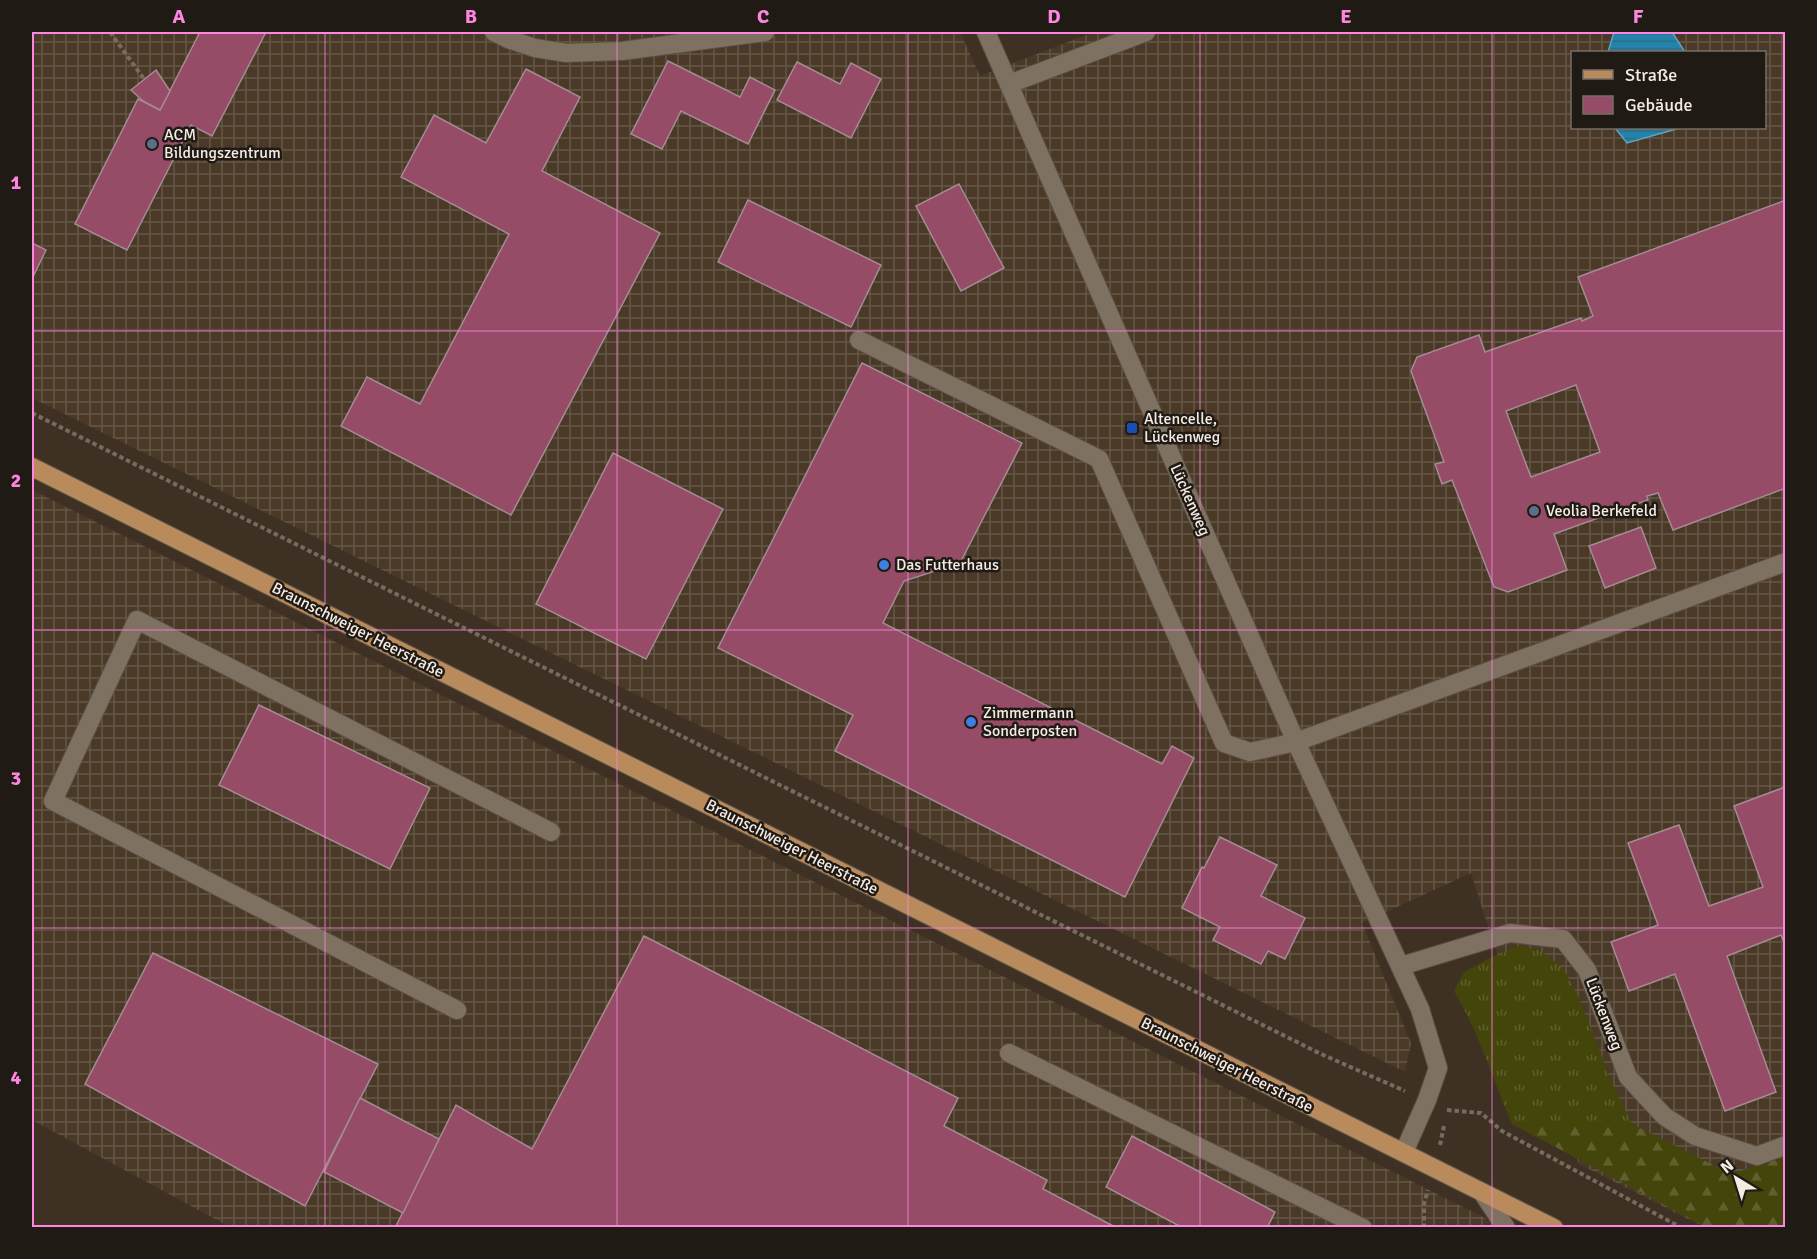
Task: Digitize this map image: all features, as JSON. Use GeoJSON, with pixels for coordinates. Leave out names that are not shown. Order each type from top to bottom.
{"type":"FeatureCollection","features":[{"type":"Feature","properties":{"kind":"main road","name":"Braunschweiger Heerstraße"},"geometry":{"type":"LineString","coordinates":[[32,467],[1554,1227]]}},
{"type":"Feature","properties":{"kind":"street"},"geometry":{"type":"LineString","coordinates":[[494,32],[535,48],[566,53],[622,51],[765,32]]}},
{"type":"Feature","properties":{"kind":"street","name":"Lückenweg"},"geometry":{"type":"LineString","coordinates":[[986,32],[1296,742],[1420,1009],[1438,1068],[1427,1100],[1404,1152]]}},
{"type":"Feature","properties":{"kind":"street"},"geometry":{"type":"LineString","coordinates":[[1009,84],[1146,32]]}},
{"type":"Feature","properties":{"kind":"street"},"geometry":{"type":"LineString","coordinates":[[859,340],[1099,459],[1224,743],[1250,752],[1296,742],[1785,562]]}},
{"type":"Feature","properties":{"kind":"street"},"geometry":{"type":"LineString","coordinates":[[457,1010],[53,801],[137,620],[550,832]]}},
{"type":"Feature","properties":{"kind":"street","name":"Lückenweg"},"geometry":{"type":"LineString","coordinates":[[1401,966],[1510,933],[1563,939],[1587,970],[1628,1077],[1664,1116],[1695,1137],[1756,1156],[1785,1145]]}},
{"type":"Feature","properties":{"kind":"street"},"geometry":{"type":"LineString","coordinates":[[1009,1053],[1363,1227]]}},
{"type":"Feature","properties":{"kind":"street"},"geometry":{"type":"LineString","coordinates":[[1482,1192],[1506,1227]]}},
{"type":"Feature","properties":{"kind":"path"},"geometry":{"type":"LineString","coordinates":[[110,32],[144,79]]}},
{"type":"Feature","properties":{"kind":"path"},"geometry":{"type":"LineString","coordinates":[[32,413],[1321,1054],[1448,1110],[1481,1113],[1502,1131],[1682,1227]]}},
{"type":"Feature","properties":{"kind":"shaded area"},"geometry":{"type":"Polygon","coordinates":[[[32,32],[960,32],[980,76],[1094,32],[1785,32],[1785,1227],[1704,1227],[1579,1164],[1492,939],[1471,873],[1362,923],[1411,1043],[1405,1072],[32,398],[32,32]]]}},
{"type":"Feature","properties":{"kind":"shaded area"},"geometry":{"type":"Polygon","coordinates":[[[32,490],[1503,1227],[230,1227],[32,1120],[32,490]]]}},
{"type":"Feature","properties":{"kind":"green space"},"geometry":{"type":"Polygon","coordinates":[[[1520,945],[1541,951],[1563,968],[1579,998],[1611,1080],[1632,1124],[1512,1124],[1478,1040],[1454,991],[1464,972],[1520,945]]]}},
{"type":"Feature","properties":{"kind":"green space"},"geometry":{"type":"Polygon","coordinates":[[[1512,1124],[1632,1124],[1731,1174],[1785,1157],[1785,1227],[1706,1227],[1512,1124]]]}},
{"type":"Feature","properties":{"kind":"water"},"geometry":{"type":"Polygon","coordinates":[[[1614,32],[1672,32],[1684,51],[1608,51],[1614,32]]]}},
{"type":"Feature","properties":{"kind":"water"},"geometry":{"type":"Polygon","coordinates":[[[1616,129],[1676,129],[1627,143],[1616,129]]]}},
{"type":"Feature","properties":{"kind":"building"},"geometry":{"type":"Polygon","coordinates":[[[200,32],[266,32],[212,136],[191,125],[127,250],[75,224],[138,99],[160,110],[200,32]]]}},
{"type":"Feature","properties":{"kind":"building"},"geometry":{"type":"Polygon","coordinates":[[[668,61],[740,97],[750,77],[775,90],[748,144],[681,111],[662,149],[631,134],[668,61]]]}},
{"type":"Feature","properties":{"kind":"building"},"geometry":{"type":"Polygon","coordinates":[[[797,62],[840,84],[851,63],[881,79],[851,138],[777,100],[797,62]]]}},
{"type":"Feature","properties":{"kind":"building"},"geometry":{"type":"Polygon","coordinates":[[[526,69],[580,97],[542,171],[660,233],[511,515],[341,426],[367,377],[420,404],[509,234],[401,177],[434,115],[486,143],[526,69]]]}},
{"type":"Feature","properties":{"kind":"building"},"geometry":{"type":"Polygon","coordinates":[[[156,70],[170,91],[160,110],[143,101],[131,90],[156,70]]]}},
{"type":"Feature","properties":{"kind":"building"},"geometry":{"type":"Polygon","coordinates":[[[959,184],[1004,268],[961,291],[916,206],[959,184]]]}},
{"type":"Feature","properties":{"kind":"building"},"geometry":{"type":"Polygon","coordinates":[[[748,200],[881,265],[851,327],[718,262],[748,200]]]}},
{"type":"Feature","properties":{"kind":"building"},"geometry":{"type":"Polygon","coordinates":[[[1786,200],[1786,488],[1673,530],[1658,493],[1647,496],[1648,500],[1554,534],[1567,570],[1508,592],[1494,587],[1452,480],[1442,484],[1435,464],[1444,462],[1411,371],[1417,357],[1479,335],[1485,352],[1581,318],[1582,321],[1593,316],[1578,277],[1786,200]],[[1576,385],[1506,411],[1531,477],[1600,452],[1576,385]]]}},
{"type":"Feature","properties":{"kind":"building"},"geometry":{"type":"Polygon","coordinates":[[[32,243],[46,250],[32,279],[32,243]]]}},
{"type":"Feature","properties":{"kind":"building"},"geometry":{"type":"Polygon","coordinates":[[[862,363],[1022,443],[960,563],[904,581],[883,623],[1162,764],[1172,746],[1194,758],[1125,897],[835,751],[853,715],[718,648],[862,363]]]}},
{"type":"Feature","properties":{"kind":"building"},"geometry":{"type":"Polygon","coordinates":[[[613,453],[723,509],[646,659],[536,604],[613,453]]]}},
{"type":"Feature","properties":{"kind":"building"},"geometry":{"type":"Polygon","coordinates":[[[1641,527],[1656,568],[1605,588],[1589,546],[1641,527]]]}},
{"type":"Feature","properties":{"kind":"building"},"geometry":{"type":"Polygon","coordinates":[[[259,705],[430,788],[390,869],[219,785],[259,705]]]}},
{"type":"Feature","properties":{"kind":"building"},"geometry":{"type":"Polygon","coordinates":[[[1785,787],[1786,947],[1781,935],[1727,956],[1776,1092],[1725,1111],[1675,974],[1629,991],[1611,942],[1658,925],[1628,843],[1679,825],[1709,906],[1763,887],[1734,806],[1785,787]]]}},
{"type":"Feature","properties":{"kind":"building"},"geometry":{"type":"Polygon","coordinates":[[[1220,837],[1277,865],[1261,896],[1305,918],[1285,959],[1268,951],[1261,964],[1213,940],[1220,927],[1182,908],[1220,837]]]}},
{"type":"Feature","properties":{"kind":"building"},"geometry":{"type":"Polygon","coordinates":[[[644,936],[958,1098],[944,1126],[1047,1180],[1043,1189],[1117,1228],[395,1228],[456,1105],[532,1149],[644,936]]]}},
{"type":"Feature","properties":{"kind":"building"},"geometry":{"type":"Polygon","coordinates":[[[153,953],[378,1064],[305,1206],[85,1084],[153,953]]]}},
{"type":"Feature","properties":{"kind":"building"},"geometry":{"type":"Polygon","coordinates":[[[360,1098],[439,1139],[403,1213],[324,1172],[360,1098]]]}},
{"type":"Feature","properties":{"kind":"building"},"geometry":{"type":"Polygon","coordinates":[[[1132,1136],[1275,1212],[1267,1228],[1183,1228],[1106,1187],[1132,1136]]]}},
{"type":"Feature","properties":{"kind":"place","name":"ACM Bildungszentrum"},"geometry":{"type":"Point","coordinates":[152,144]}},
{"type":"Feature","properties":{"kind":"place","name":"Altencelle, Lückenweg"},"geometry":{"type":"Point","coordinates":[1132,428]}},
{"type":"Feature","properties":{"kind":"place","name":"Veolia Berkefeld"},"geometry":{"type":"Point","coordinates":[1534,511]}},
{"type":"Feature","properties":{"kind":"place","name":"Das Futterhaus"},"geometry":{"type":"Point","coordinates":[884,565]}},
{"type":"Feature","properties":{"kind":"place","name":"Zimmermann Sonderposten"},"geometry":{"type":"Point","coordinates":[971,722]}}]}
